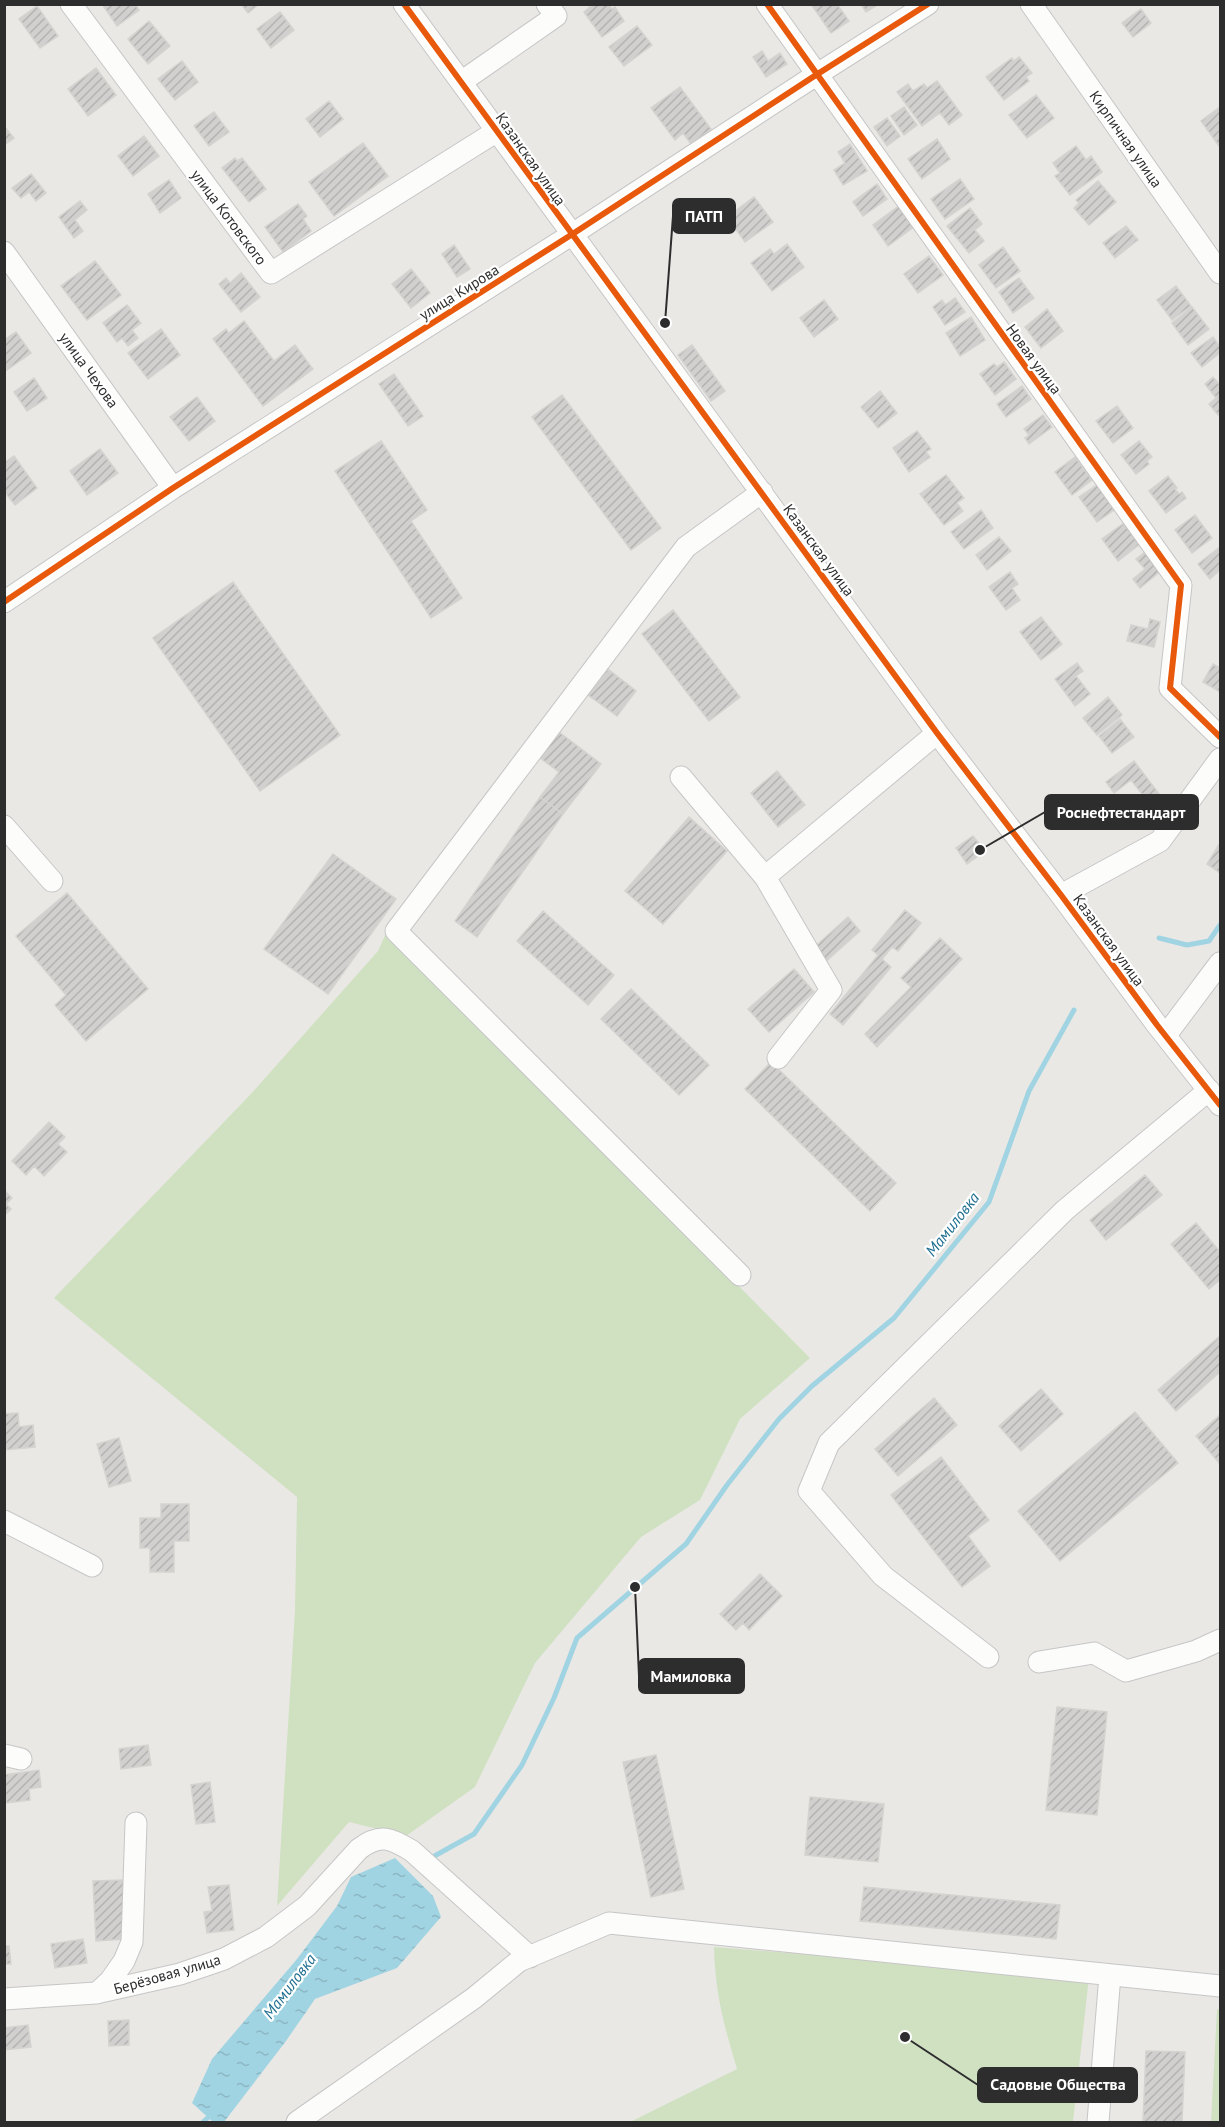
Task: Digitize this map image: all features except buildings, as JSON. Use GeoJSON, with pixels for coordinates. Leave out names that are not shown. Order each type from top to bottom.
{"type":"FeatureCollection","features":[{"type":"Feature","properties":{"kind":"street","name":"улица Котовского"},"geometry":{"type":"LineString","coordinates":[[71,4],[270,273],[497,131]]}},
{"type":"Feature","properties":{"kind":"street","name":"Казанская улица"},"geometry":{"type":"LineString","coordinates":[[404,4],[937,733],[1217,1099]]}},
{"type":"Feature","properties":{"kind":"street"},"geometry":{"type":"LineString","coordinates":[[461,82],[556,16],[548,4]]}},
{"type":"Feature","properties":{"kind":"street","name":"Новая улица"},"geometry":{"type":"LineString","coordinates":[[767,4],[1181,585],[1170,688],[1221,737]]}},
{"type":"Feature","properties":{"kind":"street","name":"улица Кирова"},"geometry":{"type":"LineString","coordinates":[[4,602],[173,488],[571,235],[928,4]]}},
{"type":"Feature","properties":{"kind":"street","name":"Кирпичная улица"},"geometry":{"type":"LineString","coordinates":[[1031,4],[1221,273]]}},
{"type":"Feature","properties":{"kind":"street","name":"улица Чехова"},"geometry":{"type":"LineString","coordinates":[[4,252],[173,488]]}},
{"type":"Feature","properties":{"kind":"street"},"geometry":{"type":"LineString","coordinates":[[740,1275],[396,930],[686,547],[762,492]]}},
{"type":"Feature","properties":{"kind":"street"},"geometry":{"type":"LineString","coordinates":[[765,877],[937,733]]}},
{"type":"Feature","properties":{"kind":"street"},"geometry":{"type":"LineString","coordinates":[[1061,895],[1160,841],[1221,759]]}},
{"type":"Feature","properties":{"kind":"street"},"geometry":{"type":"LineString","coordinates":[[681,777],[765,877],[831,990],[778,1058]]}},
{"type":"Feature","properties":{"kind":"street"},"geometry":{"type":"LineString","coordinates":[[4,826],[52,881]]}},
{"type":"Feature","properties":{"kind":"street"},"geometry":{"type":"LineString","coordinates":[[1166,1035],[1221,963]]}},
{"type":"Feature","properties":{"kind":"street"},"geometry":{"type":"LineString","coordinates":[[988,1657],[882,1576],[809,1491],[829,1443],[1065,1210],[1217,1099]]}},
{"type":"Feature","properties":{"kind":"street"},"geometry":{"type":"LineString","coordinates":[[4,1521],[92,1566]]}},
{"type":"Feature","properties":{"kind":"street"},"geometry":{"type":"LineString","coordinates":[[1040,1662],[1094,1653],[1126,1671],[1196,1651],[1221,1640]]}},
{"type":"Feature","properties":{"kind":"street"},"geometry":{"type":"LineString","coordinates":[[96,1993],[110,1981],[124,1961],[132,1942],[136,1823]]}},
{"type":"Feature","properties":{"kind":"street","name":"Берёзовая улица"},"geometry":{"type":"LineString","coordinates":[[4,1999],[96,1993],[180,1974],[224,1959],[266,1937],[308,1906],[359,1849],[369,1841],[380,1838],[395,1840],[412,1851],[530,1956]]}},
{"type":"Feature","properties":{"kind":"street"},"geometry":{"type":"LineString","coordinates":[[297,2122],[474,1998],[519,1961],[609,1923],[1221,1986]]}},
{"type":"Feature","properties":{"kind":"street"},"geometry":{"type":"LineString","coordinates":[[1098,2122],[1110,1975]]}},
{"type":"Feature","properties":{"kind":"green space"},"geometry":{"type":"Polygon","coordinates":[[[387,931],[810,1358],[740,1419],[700,1500],[641,1537],[535,1663],[475,1787],[406,1836],[349,1822],[277,1906],[295,1610],[297,1497],[54,1298],[249,1096],[378,951],[387,931]]]}},
{"type":"Feature","properties":{"kind":"green space"},"geometry":{"type":"Polygon","coordinates":[[[714,1947],[1089,1977],[1073,2122],[630,2122],[737,2069],[721,2009],[714,1947]]]}},
{"type":"Feature","properties":{"kind":"green space"},"geometry":{"type":"Polygon","coordinates":[[[1217,2009],[1220,2010],[1220,2122],[1211,2122],[1217,2009]]]}},
{"type":"Feature","properties":{"kind":"water"},"geometry":{"type":"Polygon","coordinates":[[[395,1858],[433,1896],[441,1917],[397,1968],[315,1999],[224,2122],[213,2122],[192,2103],[212,2059],[297,1959],[337,1906],[351,1877],[395,1858]]]}},
{"type":"Feature","properties":{"kind":"waterway"},"geometry":{"type":"LineString","coordinates":[[1159,938],[1187,945],[1209,941],[1220,925]]}},
{"type":"Feature","properties":{"kind":"waterway","name":"Мамиловка"},"geometry":{"type":"LineString","coordinates":[[429,1859],[474,1834],[522,1765],[554,1698],[577,1638],[686,1544],[727,1485],[779,1419],[812,1386],[894,1318],[989,1202],[1029,1091],[1074,1010]]}},
{"type":"Feature","properties":{"kind":"waterway","name":"Мамиловка"},"geometry":{"type":"LineString","coordinates":[[203,2122],[213,2113]]}},
{"type":"Feature","properties":{"kind":"cycle path"},"geometry":{"type":"LineString","coordinates":[[404,4],[937,733],[1220,1105]]}},
{"type":"Feature","properties":{"kind":"cycle path"},"geometry":{"type":"LineString","coordinates":[[767,4],[1181,585],[1170,688],[1220,737]]}},
{"type":"Feature","properties":{"kind":"cycle path"},"geometry":{"type":"LineString","coordinates":[[4,602],[173,488],[571,235],[928,4]]}},
{"type":"Feature","properties":{"kind":"place","name":"ПАТП"},"geometry":{"type":"Point","coordinates":[665,323]}},
{"type":"Feature","properties":{"kind":"place","name":"Роснефтестандарт"},"geometry":{"type":"Point","coordinates":[980,850]}},
{"type":"Feature","properties":{"kind":"place","name":"Мамиловка"},"geometry":{"type":"Point","coordinates":[635,1587]}},
{"type":"Feature","properties":{"kind":"place","name":"Садовые Общества"},"geometry":{"type":"Point","coordinates":[905,2037]}}]}
